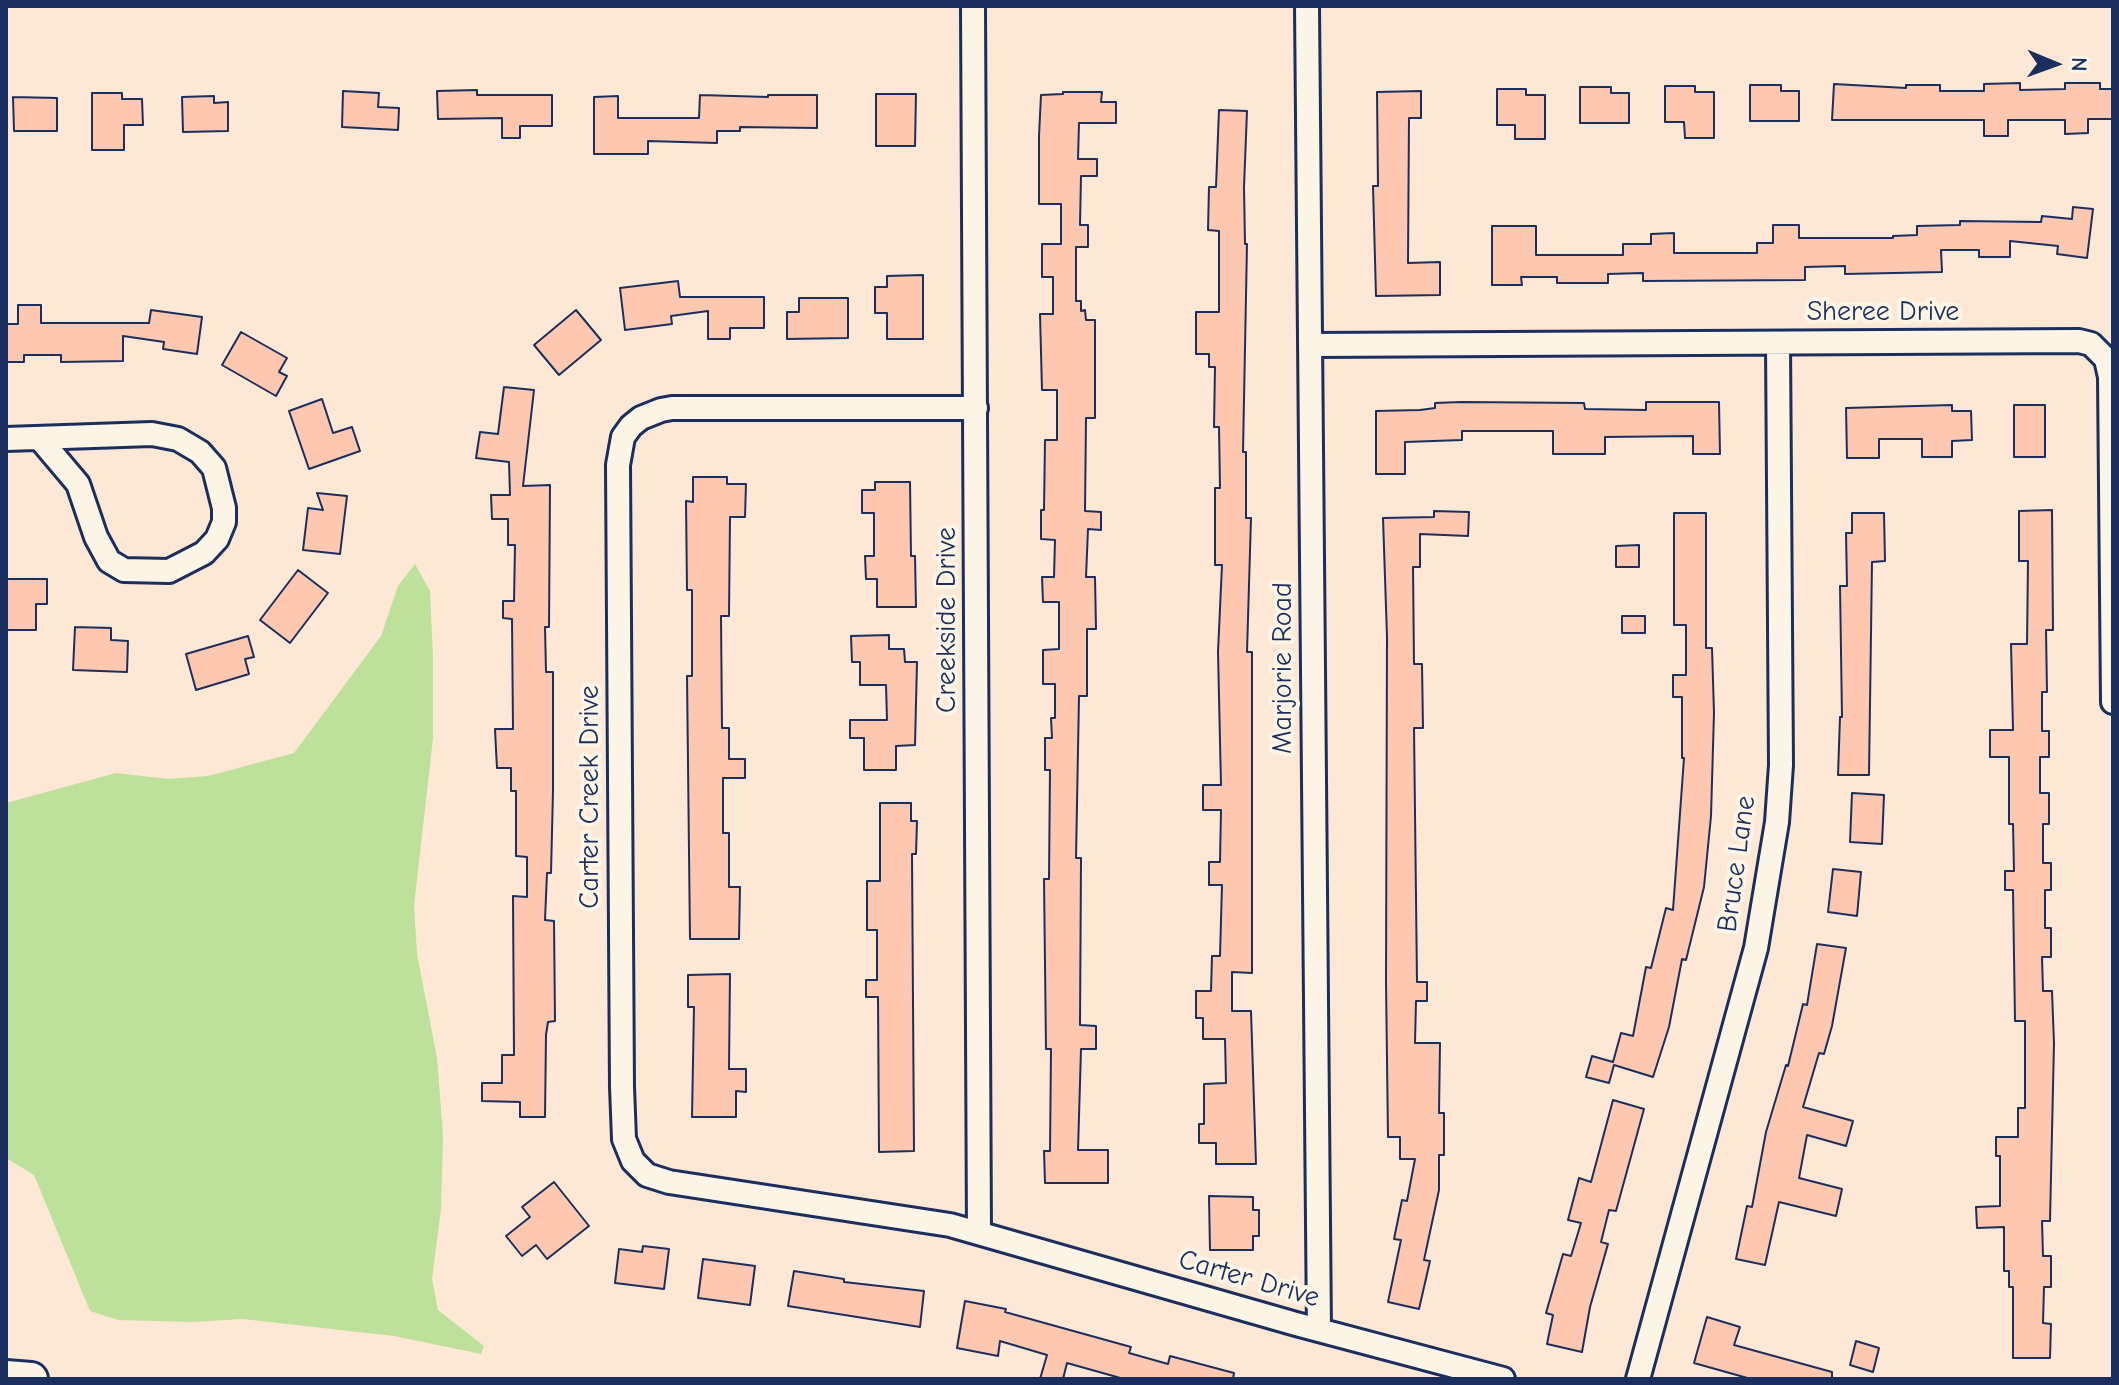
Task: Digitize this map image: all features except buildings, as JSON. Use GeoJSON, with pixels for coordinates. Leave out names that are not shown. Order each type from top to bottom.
{"type":"FeatureCollection","features":[{"type":"Feature","properties":{"kind":"main road"},"geometry":{"type":"LineString","coordinates":[[6,1377],[31,1379]]}},
{"type":"Feature","properties":{"kind":"street","name":"Creekside Drive"},"geometry":{"type":"LineString","coordinates":[[973,6],[979,1233]]}},
{"type":"Feature","properties":{"kind":"street","name":"Marjorie Road"},"geometry":{"type":"LineString","coordinates":[[1307,6],[1319,1330]]}},
{"type":"Feature","properties":{"kind":"street","name":"Sheree Drive"},"geometry":{"type":"LineString","coordinates":[[1311,345],[2079,341],[2091,344],[2101,352],[2108,364],[2110,377],[2113,702]]}},
{"type":"Feature","properties":{"kind":"street","name":"Bruce Lane"},"geometry":{"type":"LineString","coordinates":[[1638,1379],[1756,948],[1771,865],[1781,765],[1778,343]]}},
{"type":"Feature","properties":{"kind":"street","name":"Carter Creek Drive"},"geometry":{"type":"LineString","coordinates":[[976,408],[702,407],[661,410],[641,418],[627,430],[619,454],[618,481],[622,1087],[626,1148],[640,1170],[669,1182],[918,1218],[979,1233]]}},
{"type":"Feature","properties":{"kind":"street"},"geometry":{"type":"LineString","coordinates":[[6,439],[152,434],[178,439],[200,452],[214,468],[221,486],[224,508],[224,522],[217,539],[204,553],[169,571],[124,570],[109,561],[96,537],[78,484],[40,439]]}},
{"type":"Feature","properties":{"kind":"street","name":"Carter Drive"},"geometry":{"type":"LineString","coordinates":[[979,1233],[1503,1379]]}},
{"type":"Feature","properties":{"kind":"green space"},"geometry":{"type":"Polygon","coordinates":[[[415,564],[430,591],[433,657],[433,738],[414,906],[417,954],[437,1058],[443,1135],[441,1209],[432,1279],[438,1310],[484,1346],[481,1354],[394,1336],[243,1319],[192,1322],[118,1320],[90,1311],[34,1175],[6,1158],[6,803],[116,773],[169,779],[208,776],[294,753],[381,636],[398,586],[415,564]]]}}]}
